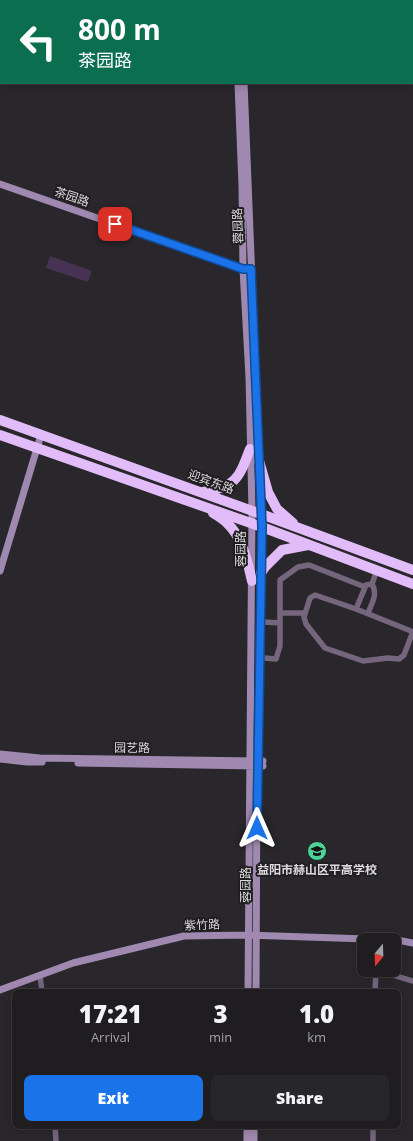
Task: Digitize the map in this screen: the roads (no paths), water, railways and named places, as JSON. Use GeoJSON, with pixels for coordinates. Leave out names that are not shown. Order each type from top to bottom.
{"type":"FeatureCollection","features":[{"type":"Feature","properties":{"kind":"highway","name":"迎宾东路"},"geometry":{"type":"LineString","coordinates":[[0,420],[257,512],[413,570]]}},
{"type":"Feature","properties":{"kind":"highway"},"geometry":{"type":"LineString","coordinates":[[0,435],[257,525],[413,584]]}},
{"type":"Feature","properties":{"kind":"highway"},"geometry":{"type":"LineString","coordinates":[[200,505],[201,492],[218,490],[232,484],[242,470],[250,449]]}},
{"type":"Feature","properties":{"kind":"highway"},"geometry":{"type":"LineString","coordinates":[[259,461],[268,492],[277,509],[299,528]]}},
{"type":"Feature","properties":{"kind":"highway"},"geometry":{"type":"LineString","coordinates":[[200,505],[226,523],[238,536],[246,556],[252,581]]}},
{"type":"Feature","properties":{"kind":"highway"},"geometry":{"type":"LineString","coordinates":[[319,549],[324,537]]}},
{"type":"Feature","properties":{"kind":"highway"},"geometry":{"type":"LineString","coordinates":[[261,573],[282,550],[309,545]]}},
{"type":"Feature","properties":{"kind":"street","name":"蓉园路"},"geometry":{"type":"LineString","coordinates":[[238,84],[242,186],[243,269],[249,377],[250,449],[257,512]]}},
{"type":"Feature","properties":{"kind":"street","name":"蓉园路"},"geometry":{"type":"LineString","coordinates":[[244,84],[259,461],[257,525],[261,573],[257,764],[256,989]]}},
{"type":"Feature","properties":{"kind":"street","name":"茶园路"},"geometry":{"type":"LineString","coordinates":[[0,184],[243,269],[251,269]]}},
{"type":"Feature","properties":{"kind":"street"},"geometry":{"type":"LineString","coordinates":[[0,571],[36,447],[41,435]]}},
{"type":"Feature","properties":{"kind":"street","name":"蓉园路"},"geometry":{"type":"LineString","coordinates":[[248,989],[248,935],[257,764],[252,581],[257,525]]}},
{"type":"Feature","properties":{"kind":"street"},"geometry":{"type":"LineString","coordinates":[[264,658],[276,659],[280,646],[280,580],[298,567],[309,565],[365,587]]}},
{"type":"Feature","properties":{"kind":"street"},"geometry":{"type":"LineString","coordinates":[[368,613],[375,594],[372,584],[377,570]]}},
{"type":"Feature","properties":{"kind":"street"},"geometry":{"type":"LineString","coordinates":[[356,609],[366,585],[372,584]]}},
{"type":"Feature","properties":{"kind":"street"},"geometry":{"type":"LineString","coordinates":[[315,595],[356,609],[411,631],[412,634],[404,655],[399,659],[394,660],[388,658],[363,661],[326,648],[306,624],[304,617],[310,598],[315,595]]}},
{"type":"Feature","properties":{"kind":"street"},"geometry":{"type":"LineString","coordinates":[[280,613],[305,613]]}},
{"type":"Feature","properties":{"kind":"street"},"geometry":{"type":"LineString","coordinates":[[264,622],[280,623]]}},
{"type":"Feature","properties":{"kind":"street","name":"园艺路"},"geometry":{"type":"LineString","coordinates":[[0,754],[40,758],[257,764]]}},
{"type":"Feature","properties":{"kind":"street","name":"园艺路"},"geometry":{"type":"LineString","coordinates":[[0,759],[28,762],[257,764]]}},
{"type":"Feature","properties":{"kind":"street","name":"紫竹路"},"geometry":{"type":"LineString","coordinates":[[0,990],[73,963],[184,936],[257,935],[357,938]]}},
{"type":"Feature","properties":{"kind":"street","name":"紫竹路"},"geometry":{"type":"LineString","coordinates":[[401,941],[413,943]]}},
{"type":"Feature","properties":{"kind":"street"},"geometry":{"type":"LineString","coordinates":[[40,975],[42,989]]}},
{"type":"Feature","properties":{"kind":"street"},"geometry":{"type":"LineString","coordinates":[[375,989],[376,977]]}},
{"type":"Feature","properties":{"kind":"street"},"geometry":{"type":"LineString","coordinates":[[400,977],[413,981]]}},
{"type":"Feature","properties":{"kind":"street"},"geometry":{"type":"LineString","coordinates":[[55,1129],[56,1141]]}},
{"type":"Feature","properties":{"kind":"street"},"geometry":{"type":"LineString","coordinates":[[247,1129],[247,1141]]}},
{"type":"Feature","properties":{"kind":"street"},"geometry":{"type":"LineString","coordinates":[[254,1129],[254,1141]]}},
{"type":"Feature","properties":{"kind":"street"},"geometry":{"type":"LineString","coordinates":[[372,1140],[373,1129]]}},
{"type":"Feature","properties":{"kind":"place","name":"益阳市赫山区平高学校"},"geometry":{"type":"Point","coordinates":[317,851]}}]}
